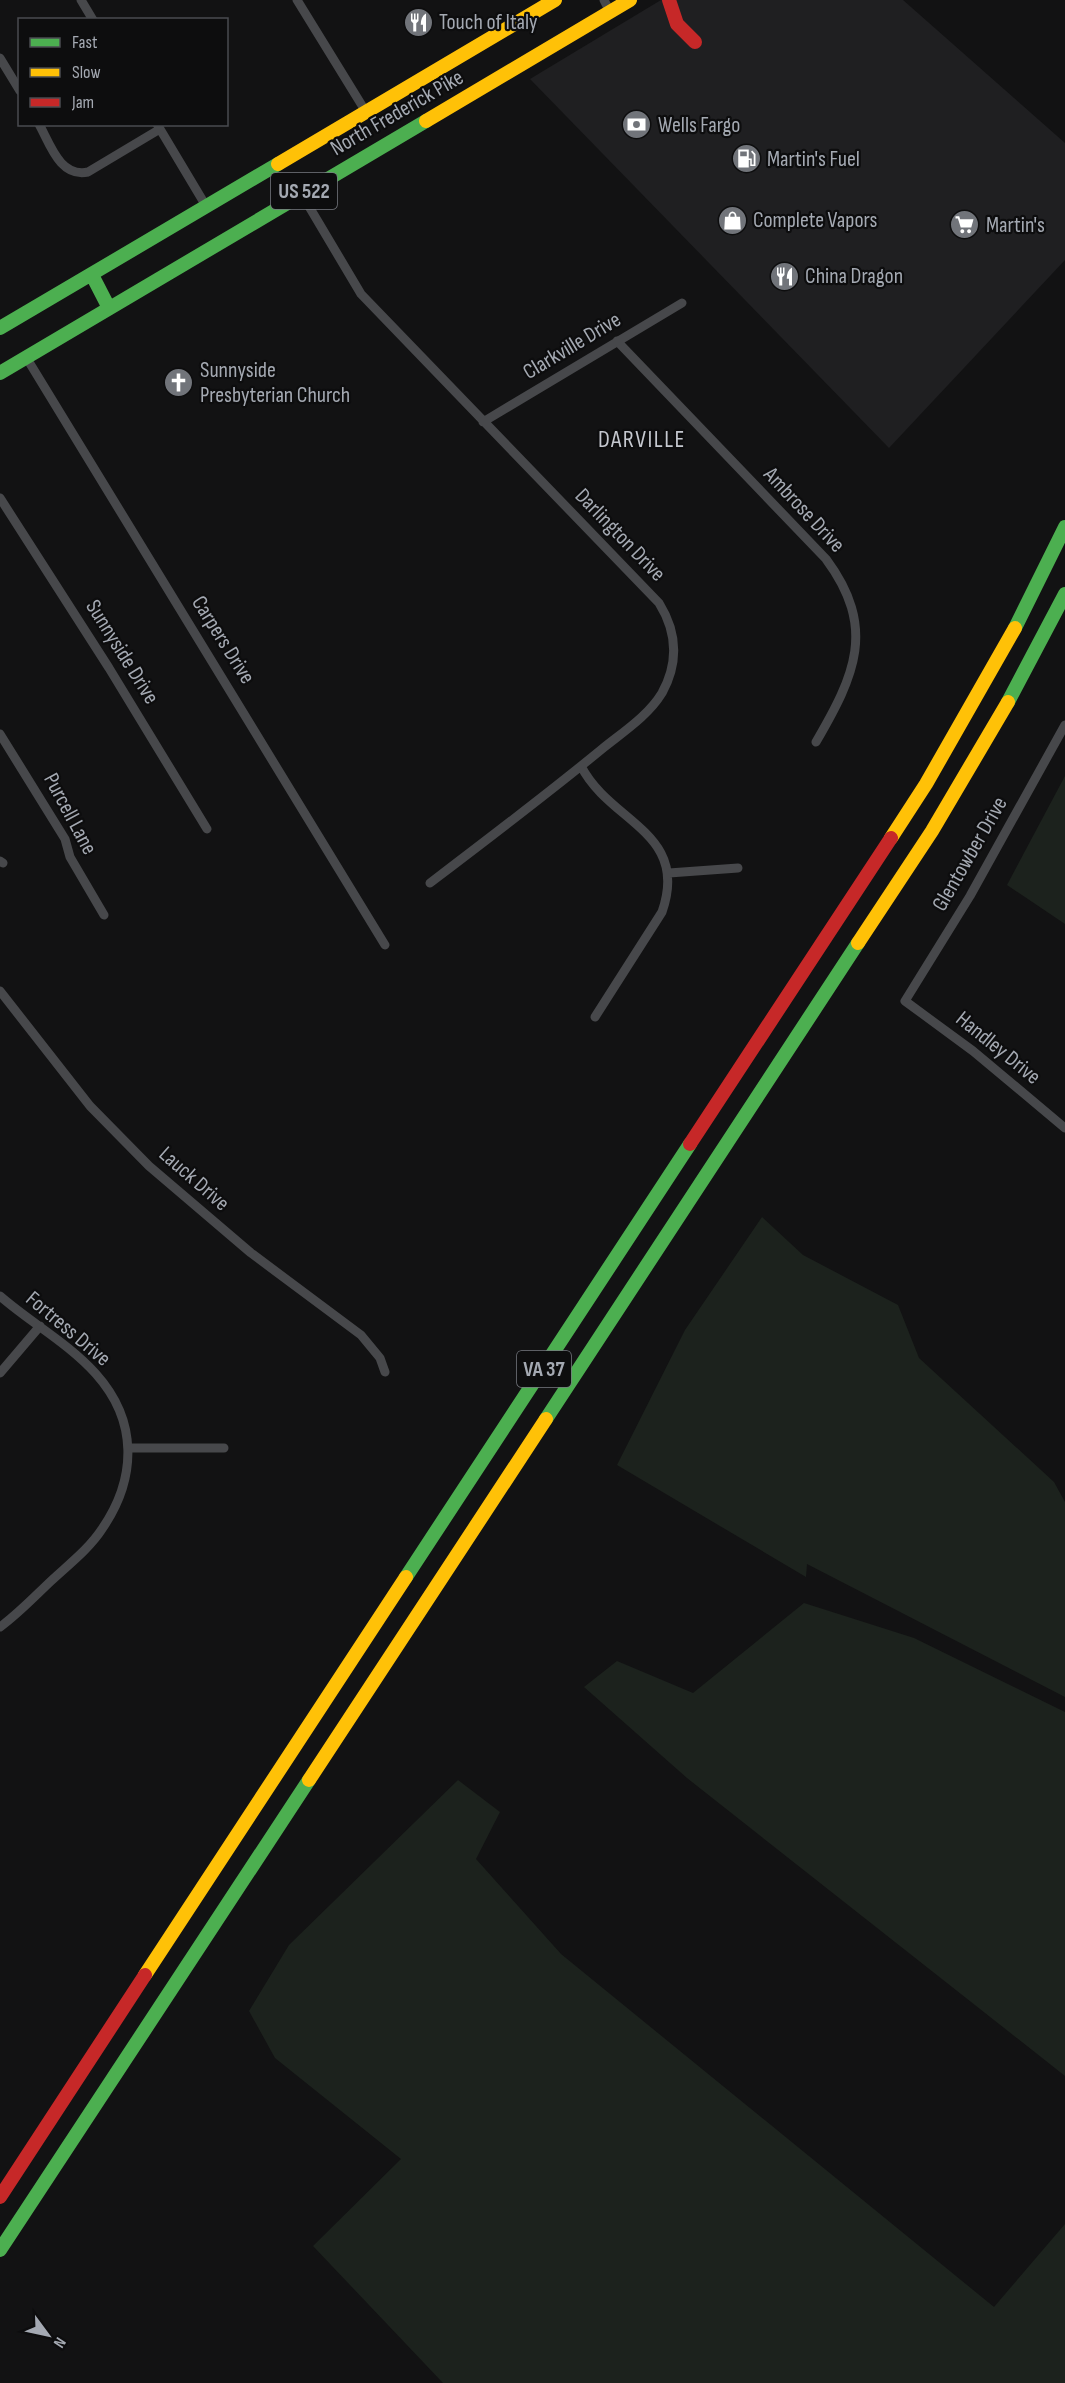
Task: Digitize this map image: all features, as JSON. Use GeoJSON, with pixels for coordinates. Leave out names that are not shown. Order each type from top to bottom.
{"type":"FeatureCollection","features":[{"type":"Feature","properties":{"kind":"main road","name":"North Frederick Pike"},"geometry":{"type":"LineString","coordinates":[[0,328],[555,0]]}},
{"type":"Feature","properties":{"kind":"main road","name":"North Frederick Pike"},"geometry":{"type":"LineString","coordinates":[[0,373],[607,6],[630,0]]}},
{"type":"Feature","properties":{"kind":"main road"},"geometry":{"type":"LineString","coordinates":[[669,0],[670,15],[676,26],[695,42]]}},
{"type":"Feature","properties":{"kind":"main road"},"geometry":{"type":"LineString","coordinates":[[92,275],[109,308]]}},
{"type":"Feature","properties":{"kind":"main road","name":"VA 37"},"geometry":{"type":"LineString","coordinates":[[0,2197],[926,784],[1002,654],[1065,527]]}},
{"type":"Feature","properties":{"kind":"main road","name":"VA 37"},"geometry":{"type":"LineString","coordinates":[[0,2250],[932,831],[1000,717],[1065,594]]}},
{"type":"Feature","properties":{"kind":"street"},"geometry":{"type":"LineString","coordinates":[[81,0],[92,18]]}},
{"type":"Feature","properties":{"kind":"street"},"geometry":{"type":"LineString","coordinates":[[297,0],[366,112]]}},
{"type":"Feature","properties":{"kind":"street"},"geometry":{"type":"LineString","coordinates":[[0,58],[18,88]]}},
{"type":"Feature","properties":{"kind":"street"},"geometry":{"type":"LineString","coordinates":[[40,126],[63,166],[81,173],[88,172],[158,127],[206,206]]}},
{"type":"Feature","properties":{"kind":"street","name":"Darlington Drive"},"geometry":{"type":"LineString","coordinates":[[301,193],[361,294],[659,603],[672,630],[672,668],[661,694],[644,714],[430,883]]}},
{"type":"Feature","properties":{"kind":"street","name":"Clarkville Drive"},"geometry":{"type":"LineString","coordinates":[[483,422],[682,303]]}},
{"type":"Feature","properties":{"kind":"street","name":"Ambrose Drive"},"geometry":{"type":"LineString","coordinates":[[617,341],[826,559],[843,587],[857,628],[856,658],[846,688],[816,742]]}},
{"type":"Feature","properties":{"kind":"street","name":"Carpers Drive"},"geometry":{"type":"LineString","coordinates":[[26,357],[385,945]]}},
{"type":"Feature","properties":{"kind":"street","name":"Sunnyside Drive"},"geometry":{"type":"LineString","coordinates":[[0,498],[109,668],[207,829]]}},
{"type":"Feature","properties":{"kind":"street","name":"Glentowber Drive"},"geometry":{"type":"LineString","coordinates":[[905,1001],[970,896],[1065,725]]}},
{"type":"Feature","properties":{"kind":"street","name":"Purcell Lane"},"geometry":{"type":"LineString","coordinates":[[0,734],[65,839],[70,857],[104,915]]}},
{"type":"Feature","properties":{"kind":"street"},"geometry":{"type":"LineString","coordinates":[[581,766],[593,786],[656,842],[666,861],[669,873],[668,895],[662,912],[595,1017]]}},
{"type":"Feature","properties":{"kind":"street"},"geometry":{"type":"LineString","coordinates":[[669,873],[738,868]]}},
{"type":"Feature","properties":{"kind":"street","name":"Lauck Drive"},"geometry":{"type":"LineString","coordinates":[[0,991],[90,1106],[141,1159],[251,1253],[361,1335],[380,1358],[385,1372]]}},
{"type":"Feature","properties":{"kind":"street","name":"Handley Drive"},"geometry":{"type":"LineString","coordinates":[[905,1001],[973,1052],[1065,1128]]}},
{"type":"Feature","properties":{"kind":"street","name":"Fortress Drive"},"geometry":{"type":"LineString","coordinates":[[0,1296],[83,1361],[109,1390],[123,1418],[130,1448],[121,1491],[102,1530],[74,1560],[0,1627]]}},
{"type":"Feature","properties":{"kind":"street"},"geometry":{"type":"LineString","coordinates":[[0,1373],[40,1326]]}},
{"type":"Feature","properties":{"kind":"street"},"geometry":{"type":"LineString","coordinates":[[130,1448],[224,1448]]}},
{"type":"Feature","properties":{"kind":"shaded area"},"geometry":{"type":"Polygon","coordinates":[[[661,0],[903,0],[1065,143],[1065,260],[889,448],[530,79],[661,0]]]}},
{"type":"Feature","properties":{"kind":"shaded area"},"geometry":{"type":"Polygon","coordinates":[[[1065,776],[1065,924],[1007,885],[1065,776]]]}},
{"type":"Feature","properties":{"kind":"shaded area"},"geometry":{"type":"Polygon","coordinates":[[[762,1217],[803,1255],[898,1305],[919,1358],[1054,1482],[1065,1502],[1065,1697],[807,1564],[806,1577],[617,1465],[685,1330],[762,1217]]]}},
{"type":"Feature","properties":{"kind":"shaded area"},"geometry":{"type":"Polygon","coordinates":[[[804,1603],[914,1638],[1065,1712],[1065,2076],[687,1778],[584,1687],[617,1661],[693,1693],[804,1603]]]}},
{"type":"Feature","properties":{"kind":"shaded area"},"geometry":{"type":"Polygon","coordinates":[[[458,1780],[500,1812],[476,1859],[561,1954],[994,2307],[1065,2224],[1065,2383],[443,2383],[313,2246],[401,2159],[275,2058],[249,2011],[289,1945],[458,1780]]]}},
{"type":"Feature","properties":{"kind":"traffic: fast"},"geometry":{"type":"LineString","coordinates":[[0,373],[426,121]]}},
{"type":"Feature","properties":{"kind":"traffic: fast"},"geometry":{"type":"LineString","coordinates":[[0,328],[278,164]]}},
{"type":"Feature","properties":{"kind":"traffic: fast"},"geometry":{"type":"LineString","coordinates":[[92,275],[109,308]]}},
{"type":"Feature","properties":{"kind":"traffic: fast"},"geometry":{"type":"LineString","coordinates":[[1015,628],[1065,527]]}},
{"type":"Feature","properties":{"kind":"traffic: fast"},"geometry":{"type":"LineString","coordinates":[[1008,702],[1065,594]]}},
{"type":"Feature","properties":{"kind":"traffic: fast"},"geometry":{"type":"LineString","coordinates":[[546,1419],[858,943]]}},
{"type":"Feature","properties":{"kind":"traffic: fast"},"geometry":{"type":"LineString","coordinates":[[406,1577],[690,1144]]}},
{"type":"Feature","properties":{"kind":"traffic: fast"},"geometry":{"type":"LineString","coordinates":[[0,2250],[309,1780]]}},
{"type":"Feature","properties":{"kind":"traffic: slow"},"geometry":{"type":"LineString","coordinates":[[278,164],[555,0]]}},
{"type":"Feature","properties":{"kind":"traffic: slow"},"geometry":{"type":"LineString","coordinates":[[426,121],[630,0]]}},
{"type":"Feature","properties":{"kind":"traffic: slow"},"geometry":{"type":"LineString","coordinates":[[891,838],[926,784],[1015,628]]}},
{"type":"Feature","properties":{"kind":"traffic: slow"},"geometry":{"type":"LineString","coordinates":[[858,943],[932,831],[1008,702]]}},
{"type":"Feature","properties":{"kind":"traffic: slow"},"geometry":{"type":"LineString","coordinates":[[309,1780],[546,1419]]}},
{"type":"Feature","properties":{"kind":"traffic: slow"},"geometry":{"type":"LineString","coordinates":[[145,1975],[406,1577]]}},
{"type":"Feature","properties":{"kind":"traffic: jam"},"geometry":{"type":"LineString","coordinates":[[669,0],[677,24],[695,42]]}},
{"type":"Feature","properties":{"kind":"traffic: jam"},"geometry":{"type":"LineString","coordinates":[[690,1144],[891,838]]}},
{"type":"Feature","properties":{"kind":"traffic: jam"},"geometry":{"type":"LineString","coordinates":[[0,2197],[145,1975]]}},
{"type":"Feature","properties":{"kind":"place","name":"Touch of Italy"},"geometry":{"type":"Point","coordinates":[418,22]}},
{"type":"Feature","properties":{"kind":"place","name":"Wells Fargo"},"geometry":{"type":"Point","coordinates":[637,125]}},
{"type":"Feature","properties":{"kind":"place","name":"Martin's Fuel"},"geometry":{"type":"Point","coordinates":[746,159]}},
{"type":"Feature","properties":{"kind":"place","name":"Complete Vapors"},"geometry":{"type":"Point","coordinates":[732,220]}},
{"type":"Feature","properties":{"kind":"place","name":"Martin's"},"geometry":{"type":"Point","coordinates":[965,225]}},
{"type":"Feature","properties":{"kind":"place","name":"China Dragon"},"geometry":{"type":"Point","coordinates":[784,276]}},
{"type":"Feature","properties":{"kind":"place","name":"Sunnyside Presbyterian Church"},"geometry":{"type":"Point","coordinates":[179,383]}},
{"type":"Feature","properties":{"kind":"district","name":"DARVILLE"},"geometry":{"type":"Point","coordinates":[642,439]}}]}
